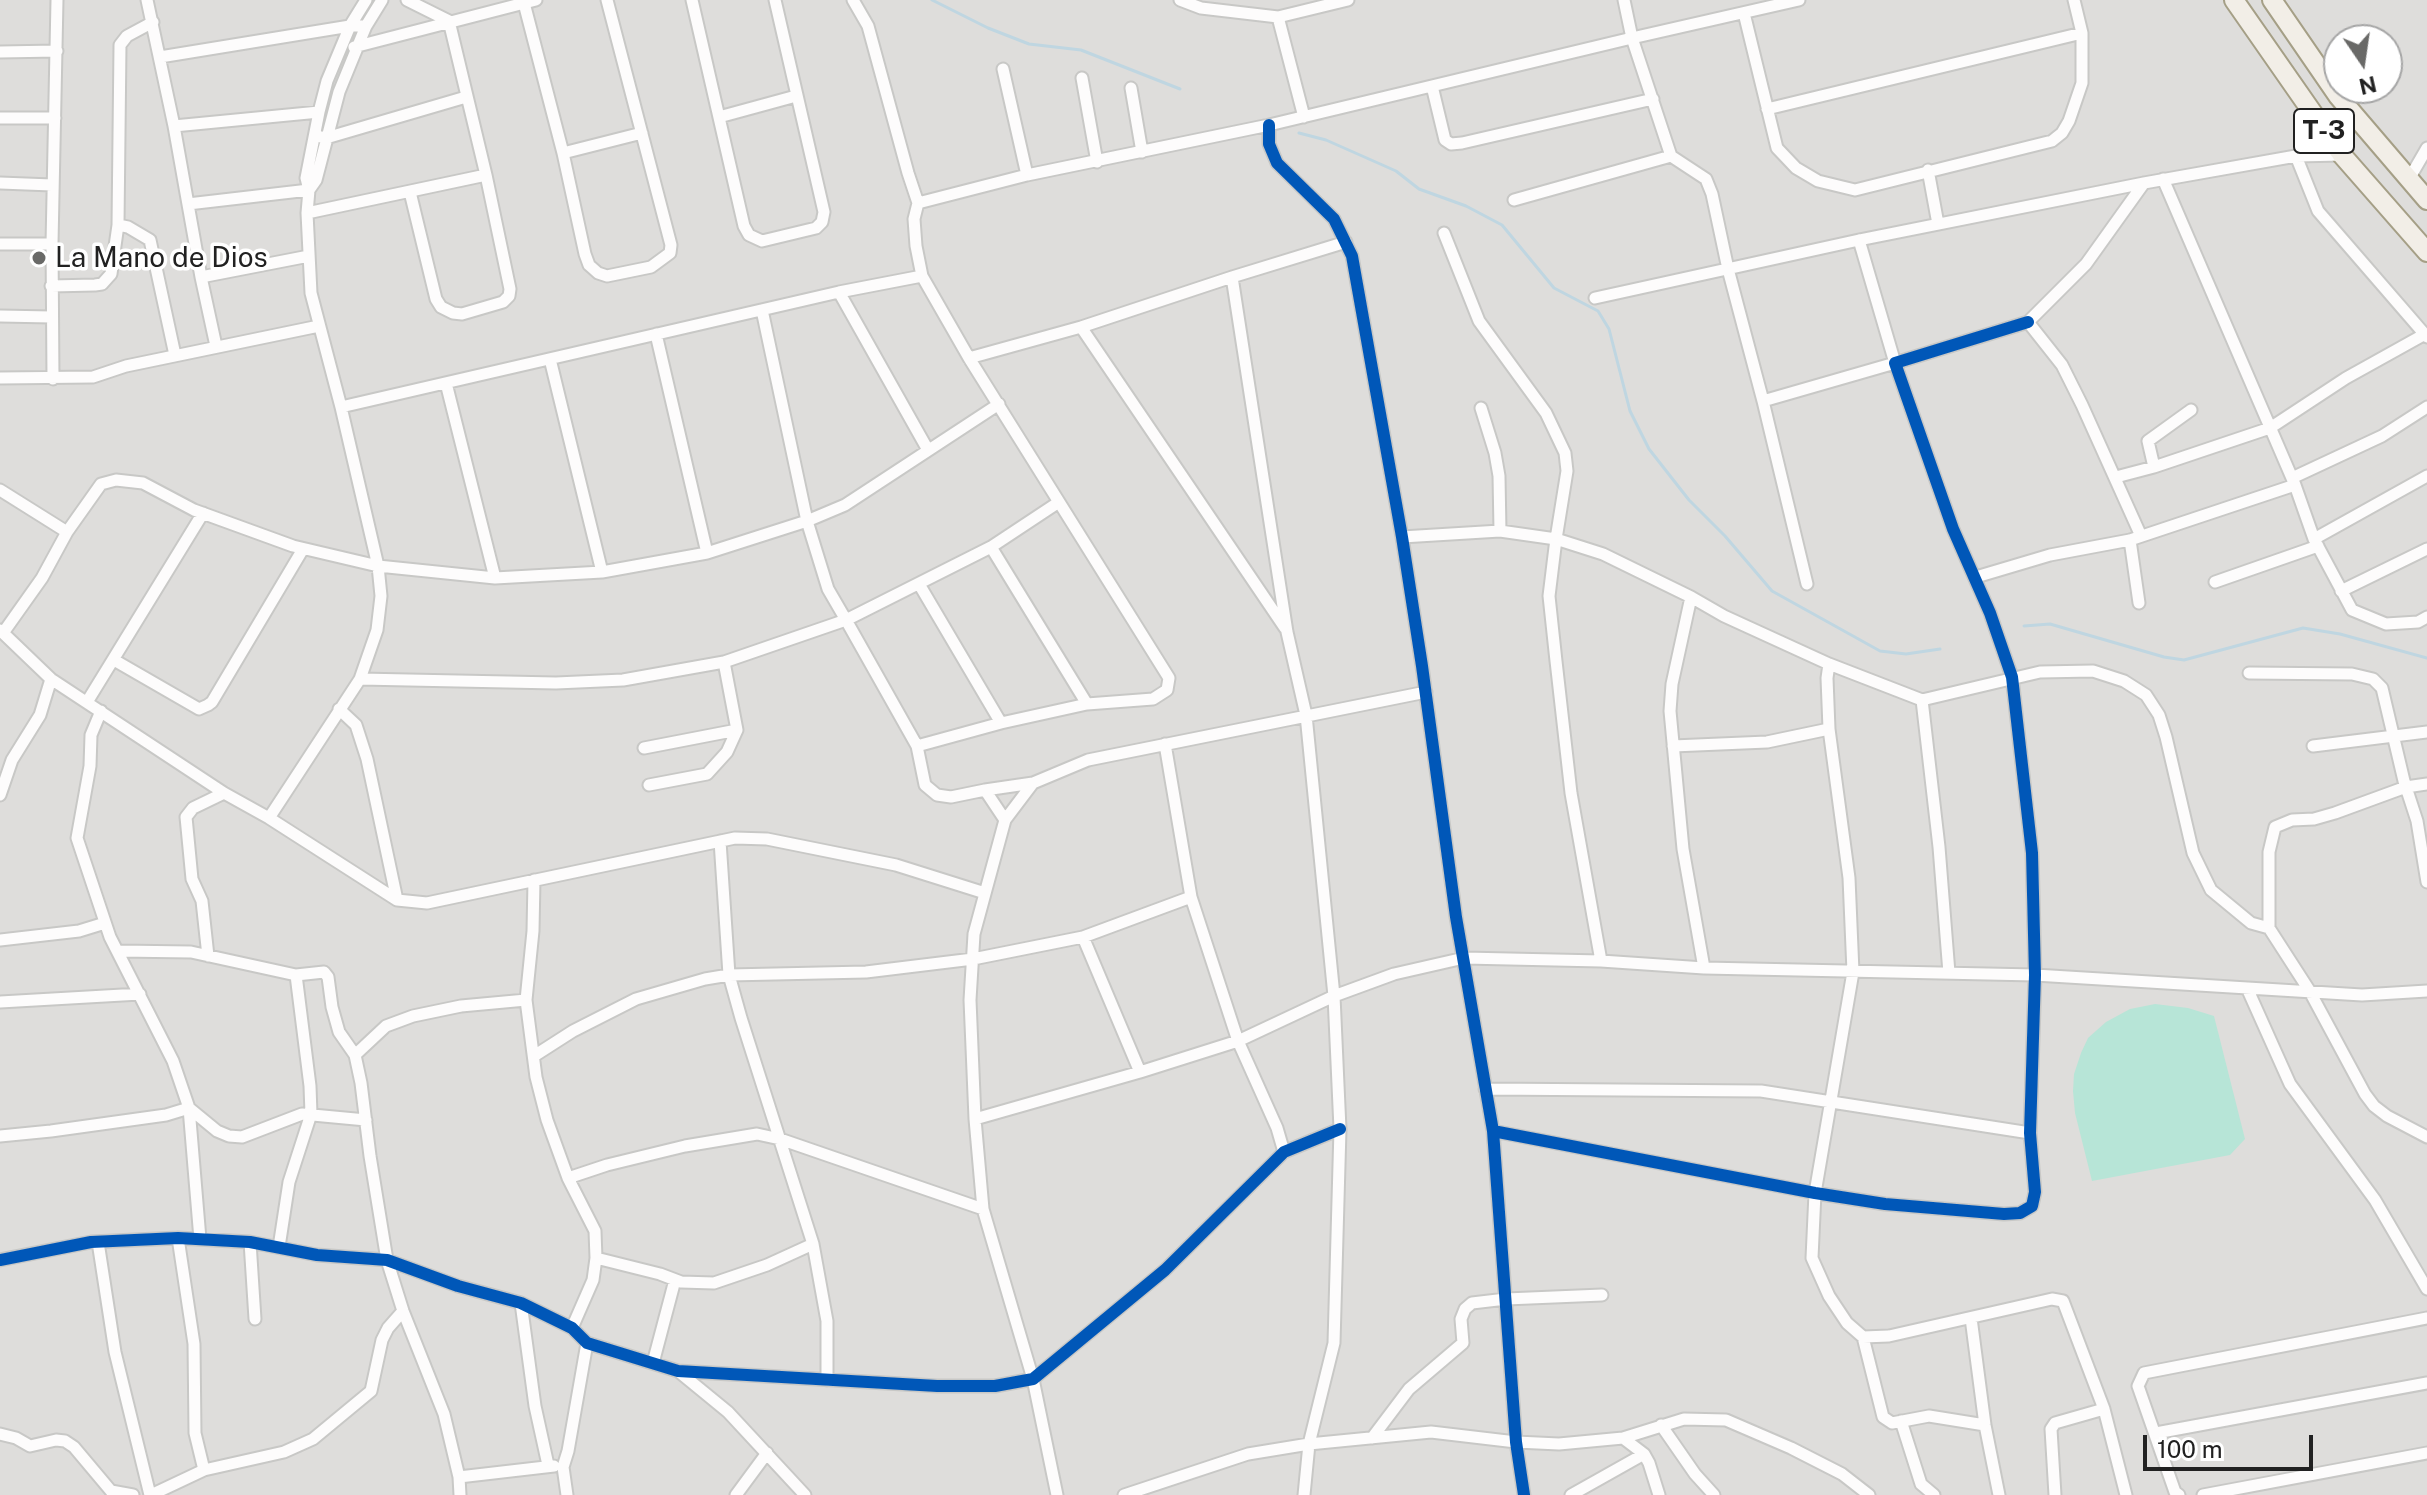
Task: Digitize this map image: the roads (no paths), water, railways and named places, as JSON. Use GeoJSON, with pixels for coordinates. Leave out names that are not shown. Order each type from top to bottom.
{"type":"FeatureCollection","features":[{"type":"Feature","properties":{"kind":"main road","name":"T-3"},"geometry":{"type":"LineString","coordinates":[[2234,0],[2342,155],[2427,252]]}},
{"type":"Feature","properties":{"kind":"main road","name":"T-3"},"geometry":{"type":"LineString","coordinates":[[2272,0],[2338,96],[2427,200]]}},
{"type":"Feature","properties":{"kind":"street"},"geometry":{"type":"LineString","coordinates":[[53,379],[52,185],[57,0]]}},
{"type":"Feature","properties":{"kind":"street"},"geometry":{"type":"LineString","coordinates":[[147,0],[216,346]]}},
{"type":"Feature","properties":{"kind":"street"},"geometry":{"type":"LineString","coordinates":[[320,137],[319,112],[327,81],[350,26],[366,0]]}},
{"type":"Feature","properties":{"kind":"street"},"geometry":{"type":"LineString","coordinates":[[269,818],[360,679],[377,630],[381,596],[378,566],[311,293],[307,213],[309,190],[306,178],[357,47],[382,0]]}},
{"type":"Feature","properties":{"kind":"street"},"geometry":{"type":"LineString","coordinates":[[407,0],[449,21]]}},
{"type":"Feature","properties":{"kind":"street"},"geometry":{"type":"LineString","coordinates":[[343,47],[357,47],[530,1],[589,265],[607,276],[651,267],[670,253],[671,245],[607,0]]}},
{"type":"Feature","properties":{"kind":"street"},"geometry":{"type":"LineString","coordinates":[[692,0],[744,226],[749,235],[762,241],[816,228],[822,222],[824,212],[775,0]]}},
{"type":"Feature","properties":{"kind":"street"},"geometry":{"type":"LineString","coordinates":[[853,0],[868,26],[918,203],[914,219],[922,276],[969,358],[1169,678],[1167,690],[1153,699],[1087,704],[917,746]]}},
{"type":"Feature","properties":{"kind":"street"},"geometry":{"type":"LineString","coordinates":[[1180,0],[1201,8],[1278,17],[1348,0]]}},
{"type":"Feature","properties":{"kind":"street"},"geometry":{"type":"LineString","coordinates":[[1624,0],[1632,38],[1671,156],[1706,179],[1712,194],[1807,584]]}},
{"type":"Feature","properties":{"kind":"street"},"geometry":{"type":"LineString","coordinates":[[918,203],[1027,175],[1304,117],[1799,0]]}},
{"type":"Feature","properties":{"kind":"street"},"geometry":{"type":"LineString","coordinates":[[1744,13],[1777,148],[1796,168],[1818,181],[1855,190],[2052,141],[2062,133],[2082,83],[2082,33],[2074,0]]}},
{"type":"Feature","properties":{"kind":"street"},"geometry":{"type":"LineString","coordinates":[[1278,17],[1304,117]]}},
{"type":"Feature","properties":{"kind":"street"},"geometry":{"type":"LineString","coordinates":[[410,192],[436,299],[441,307],[462,314],[503,302],[509,296],[510,289],[449,21]]}},
{"type":"Feature","properties":{"kind":"street"},"geometry":{"type":"LineString","coordinates":[[51,286],[95,285],[107,280],[111,274],[118,225],[120,45],[127,36],[153,22]]}},
{"type":"Feature","properties":{"kind":"street"},"geometry":{"type":"LineString","coordinates":[[160,57],[366,26]]}},
{"type":"Feature","properties":{"kind":"street"},"geometry":{"type":"LineString","coordinates":[[1767,109],[2082,33]]}},
{"type":"Feature","properties":{"kind":"street"},"geometry":{"type":"LineString","coordinates":[[0,52],[57,51]]}},
{"type":"Feature","properties":{"kind":"street"},"geometry":{"type":"LineString","coordinates":[[1003,69],[1027,175]]}},
{"type":"Feature","properties":{"kind":"street"},"geometry":{"type":"LineString","coordinates":[[1082,78],[1097,162]]}},
{"type":"Feature","properties":{"kind":"street"},"geometry":{"type":"LineString","coordinates":[[1432,86],[1445,140],[1451,144],[1653,99]]}},
{"type":"Feature","properties":{"kind":"street"},"geometry":{"type":"LineString","coordinates":[[1131,88],[1142,152]]}},
{"type":"Feature","properties":{"kind":"street"},"geometry":{"type":"LineString","coordinates":[[719,117],[796,96]]}},
{"type":"Feature","properties":{"kind":"street"},"geometry":{"type":"LineString","coordinates":[[320,137],[466,97]]}},
{"type":"Feature","properties":{"kind":"street"},"geometry":{"type":"LineString","coordinates":[[174,126],[319,112]]}},
{"type":"Feature","properties":{"kind":"street"},"geometry":{"type":"LineString","coordinates":[[0,118],[55,118]]}},
{"type":"Feature","properties":{"kind":"street"},"geometry":{"type":"LineString","coordinates":[[1269,125],[1269,144],[1277,163],[1334,219],[1352,256],[1402,537],[1456,917],[1493,1131],[1516,1442],[1524,1495]]}},
{"type":"Feature","properties":{"kind":"street"},"geometry":{"type":"LineString","coordinates":[[563,153],[642,133]]}},
{"type":"Feature","properties":{"kind":"street"},"geometry":{"type":"LineString","coordinates":[[2409,179],[2427,148]]}},
{"type":"Feature","properties":{"kind":"street"},"geometry":{"type":"LineString","coordinates":[[1595,298],[1859,240],[2163,179],[2296,156],[2342,155]]}},
{"type":"Feature","properties":{"kind":"street"},"geometry":{"type":"LineString","coordinates":[[1514,200],[1671,156]]}},
{"type":"Feature","properties":{"kind":"street"},"geometry":{"type":"LineString","coordinates":[[2116,477],[2270,428],[2346,378],[2426,335],[2318,211],[2296,156]]}},
{"type":"Feature","properties":{"kind":"street"},"geometry":{"type":"LineString","coordinates":[[1928,170],[1938,224]]}},
{"type":"Feature","properties":{"kind":"street"},"geometry":{"type":"LineString","coordinates":[[307,213],[486,175]]}},
{"type":"Feature","properties":{"kind":"street"},"geometry":{"type":"LineString","coordinates":[[2163,179],[2211,285],[2316,542],[2352,610],[2386,624],[2418,622],[2427,617]]}},
{"type":"Feature","properties":{"kind":"street"},"geometry":{"type":"LineString","coordinates":[[0,183],[52,185]]}},
{"type":"Feature","properties":{"kind":"street"},"geometry":{"type":"LineString","coordinates":[[1763,401],[2028,322],[2086,264],[2144,183]]}},
{"type":"Feature","properties":{"kind":"street"},"geometry":{"type":"LineString","coordinates":[[188,204],[309,190]]}},
{"type":"Feature","properties":{"kind":"street"},"geometry":{"type":"LineString","coordinates":[[118,225],[128,227],[150,240],[175,355]]}},
{"type":"Feature","properties":{"kind":"street"},"geometry":{"type":"LineString","coordinates":[[1444,233],[1479,321],[1546,413],[1565,453],[1567,471],[1549,596],[1571,793],[1601,961]]}},
{"type":"Feature","properties":{"kind":"street"},"geometry":{"type":"LineString","coordinates":[[1493,1131],[1885,1204],[2004,1214],[2020,1213],[2032,1206],[2035,1192],[2030,1133],[2035,975],[2032,853],[2012,677],[1976,577],[1953,529],[1895,363],[1859,240]]}},
{"type":"Feature","properties":{"kind":"street"},"geometry":{"type":"LineString","coordinates":[[969,358],[1081,327],[1346,242]]}},
{"type":"Feature","properties":{"kind":"street"},"geometry":{"type":"LineString","coordinates":[[0,244],[52,244]]}},
{"type":"Feature","properties":{"kind":"street"},"geometry":{"type":"LineString","coordinates":[[201,277],[309,256]]}},
{"type":"Feature","properties":{"kind":"street"},"geometry":{"type":"LineString","coordinates":[[341,407],[839,292],[922,276]]}},
{"type":"Feature","properties":{"kind":"street"},"geometry":{"type":"LineString","coordinates":[[1232,277],[1287,632],[1306,715],[1334,996],[1340,1129],[1334,1343],[1309,1444],[1304,1495]]}},
{"type":"Feature","properties":{"kind":"street"},"geometry":{"type":"LineString","coordinates":[[839,292],[928,450]]}},
{"type":"Feature","properties":{"kind":"street"},"geometry":{"type":"LineString","coordinates":[[762,310],[807,521],[828,589],[917,746],[925,785],[937,795],[951,797],[1033,783],[1088,760],[1426,692]]}},
{"type":"Feature","properties":{"kind":"street"},"geometry":{"type":"LineString","coordinates":[[0,316],[51,317]]}},
{"type":"Feature","properties":{"kind":"street"},"geometry":{"type":"LineString","coordinates":[[2028,322],[2062,365],[2116,477],[2136,538],[2139,603]]}},
{"type":"Feature","properties":{"kind":"street"},"geometry":{"type":"LineString","coordinates":[[0,378],[93,377],[126,366],[319,326]]}},
{"type":"Feature","properties":{"kind":"street"},"geometry":{"type":"LineString","coordinates":[[1081,327],[1287,632]]}},
{"type":"Feature","properties":{"kind":"street"},"geometry":{"type":"LineString","coordinates":[[656,334],[707,553]]}},
{"type":"Feature","properties":{"kind":"street"},"geometry":{"type":"LineString","coordinates":[[550,359],[602,572]]}},
{"type":"Feature","properties":{"kind":"street"},"geometry":{"type":"LineString","coordinates":[[446,383],[495,578]]}},
{"type":"Feature","properties":{"kind":"street"},"geometry":{"type":"LineString","coordinates":[[985,893],[896,865],[767,839],[735,838],[427,903],[397,900],[269,818],[224,793],[51,679],[2,631],[42,578],[67,532],[101,484],[116,480],[143,483],[203,513],[303,549],[378,566],[495,578],[602,572],[707,553],[807,521],[845,505],[999,404]]}},
{"type":"Feature","properties":{"kind":"street"},"geometry":{"type":"LineString","coordinates":[[1976,577],[2050,555],[2136,538],[2294,482],[2382,436],[2427,407]]}},
{"type":"Feature","properties":{"kind":"street"},"geometry":{"type":"LineString","coordinates":[[1481,408],[1499,476],[1500,531]]}},
{"type":"Feature","properties":{"kind":"street"},"geometry":{"type":"LineString","coordinates":[[2154,467],[2148,441],[2191,410]]}},
{"type":"Feature","properties":{"kind":"street"},"geometry":{"type":"LineString","coordinates":[[2215,582],[2316,542],[2427,476]]}},
{"type":"Feature","properties":{"kind":"street"},"geometry":{"type":"LineString","coordinates":[[0,490],[67,532]]}},
{"type":"Feature","properties":{"kind":"street"},"geometry":{"type":"LineString","coordinates":[[360,679],[556,683],[623,680],[724,662],[846,620],[991,547],[1059,502]]}},
{"type":"Feature","properties":{"kind":"street"},"geometry":{"type":"LineString","coordinates":[[87,702],[203,513]]}},
{"type":"Feature","properties":{"kind":"street"},"geometry":{"type":"LineString","coordinates":[[1402,537],[1500,531],[1556,539],[1603,554],[1724,616],[1829,664],[1922,700],[2040,672],[2093,671],[2124,681],[2146,695],[2159,715],[2200,872],[2211,890],[2232,909],[2251,923],[2269,928]]}},
{"type":"Feature","properties":{"kind":"street"},"geometry":{"type":"LineString","coordinates":[[991,547],[1087,704]]}},
{"type":"Feature","properties":{"kind":"street"},"geometry":{"type":"LineString","coordinates":[[114,660],[199,709],[208,705],[303,549]]}},
{"type":"Feature","properties":{"kind":"street"},"geometry":{"type":"LineString","coordinates":[[2341,591],[2427,549]]}},
{"type":"Feature","properties":{"kind":"street"},"geometry":{"type":"LineString","coordinates":[[919,584],[1001,723]]}},
{"type":"Feature","properties":{"kind":"street"},"geometry":{"type":"LineString","coordinates":[[1691,597],[1672,684],[1670,711],[1683,849],[1704,968]]}},
{"type":"Feature","properties":{"kind":"street"},"geometry":{"type":"LineString","coordinates":[[649,785],[707,774],[727,752],[737,730],[724,662]]}},
{"type":"Feature","properties":{"kind":"street"},"geometry":{"type":"LineString","coordinates":[[1829,664],[1829,729],[1849,878],[1853,972],[1815,1193],[1812,1258],[1829,1296],[1847,1323],[1863,1337],[1883,1417],[1892,1423],[1929,1416],[1985,1425]]}},
{"type":"Feature","properties":{"kind":"street"},"geometry":{"type":"LineString","coordinates":[[2249,673],[2352,674],[2373,679],[2382,688],[2406,787],[2422,822],[2427,882]]}},
{"type":"Feature","properties":{"kind":"street"},"geometry":{"type":"LineString","coordinates":[[0,795],[12,760],[40,715],[51,679]]}},
{"type":"Feature","properties":{"kind":"street"},"geometry":{"type":"LineString","coordinates":[[1922,700],[1939,847],[1949,973]]}},
{"type":"Feature","properties":{"kind":"street"},"geometry":{"type":"LineString","coordinates":[[339,709],[356,725],[367,759],[397,900]]}},
{"type":"Feature","properties":{"kind":"street"},"geometry":{"type":"LineString","coordinates":[[101,711],[91,735],[90,766],[77,838],[110,937],[173,1061],[189,1108],[200,1239]]}},
{"type":"Feature","properties":{"kind":"street"},"geometry":{"type":"LineString","coordinates":[[1673,746],[1767,742],[1829,729]]}},
{"type":"Feature","properties":{"kind":"street"},"geometry":{"type":"LineString","coordinates":[[644,748],[737,730]]}},
{"type":"Feature","properties":{"kind":"street"},"geometry":{"type":"LineString","coordinates":[[2313,746],[2427,732]]}},
{"type":"Feature","properties":{"kind":"street"},"geometry":{"type":"LineString","coordinates":[[1165,744],[1191,897],[1238,1041],[1277,1128],[1284,1152]]}},
{"type":"Feature","properties":{"kind":"street"},"geometry":{"type":"LineString","coordinates":[[1033,783],[1005,820],[974,934],[970,1000],[983,1209],[1033,1379],[1057,1495]]}},
{"type":"Feature","properties":{"kind":"street"},"geometry":{"type":"LineString","coordinates":[[2427,784],[2406,787],[2314,819],[2292,820],[2275,827],[2269,852],[2269,928],[2309,990],[2374,1106],[2427,1137]]}},
{"type":"Feature","properties":{"kind":"street"},"geometry":{"type":"LineString","coordinates":[[985,790],[1005,820]]}},
{"type":"Feature","properties":{"kind":"street"},"geometry":{"type":"LineString","coordinates":[[208,956],[202,901],[192,879],[186,817],[193,808],[224,793]]}},
{"type":"Feature","properties":{"kind":"street"},"geometry":{"type":"LineString","coordinates":[[720,841],[729,975],[813,1244],[827,1321],[827,1380]]}},
{"type":"Feature","properties":{"kind":"street"},"geometry":{"type":"LineString","coordinates":[[534,880],[526,1000],[536,1077],[547,1120],[568,1178],[595,1231],[593,1280],[572,1328]]}},
{"type":"Feature","properties":{"kind":"street"},"geometry":{"type":"LineString","coordinates":[[534,1056],[573,1031],[636,999],[705,979],[729,975],[866,972],[973,959],[1083,937],[1191,897]]}},
{"type":"Feature","properties":{"kind":"street"},"geometry":{"type":"LineString","coordinates":[[0,940],[79,931],[105,923]]}},
{"type":"Feature","properties":{"kind":"street"},"geometry":{"type":"LineString","coordinates":[[1083,937],[1140,1072]]}},
{"type":"Feature","properties":{"kind":"street"},"geometry":{"type":"LineString","coordinates":[[119,951],[191,952],[296,975],[322,971],[327,975],[339,1032],[355,1055],[387,1260],[403,1311],[444,1414],[459,1477],[460,1495]]}},
{"type":"Feature","properties":{"kind":"street"},"geometry":{"type":"LineString","coordinates":[[975,1119],[1238,1041],[1334,996],[1394,974],[1464,958],[1601,961],[1704,968],[2035,975],[2362,995],[2427,991]]}},
{"type":"Feature","properties":{"kind":"street"},"geometry":{"type":"LineString","coordinates":[[279,1247],[289,1182],[311,1114],[296,975]]}},
{"type":"Feature","properties":{"kind":"street"},"geometry":{"type":"LineString","coordinates":[[2247,988],[2290,1084],[2375,1200],[2427,1289]]}},
{"type":"Feature","properties":{"kind":"street"},"geometry":{"type":"LineString","coordinates":[[0,1002],[140,994]]}},
{"type":"Feature","properties":{"kind":"street"},"geometry":{"type":"LineString","coordinates":[[355,1055],[386,1026],[413,1016],[461,1006],[526,1000]]}},
{"type":"Feature","properties":{"kind":"street"},"geometry":{"type":"LineString","coordinates":[[1485,1089],[1761,1091],[2030,1133]]}},
{"type":"Feature","properties":{"kind":"street"},"geometry":{"type":"LineString","coordinates":[[189,1108],[217,1131],[242,1137],[302,1114],[366,1120]]}},
{"type":"Feature","properties":{"kind":"street"},"geometry":{"type":"LineString","coordinates":[[0,1136],[166,1115],[189,1108]]}},
{"type":"Feature","properties":{"kind":"street"},"geometry":{"type":"LineString","coordinates":[[0,1260],[98,1242],[178,1238],[250,1242],[317,1255],[387,1260],[458,1286],[521,1303],[572,1328],[587,1343],[678,1371],[937,1386],[995,1386],[1033,1379],[1165,1270],[1284,1152],[1340,1129]]}},
{"type":"Feature","properties":{"kind":"street"},"geometry":{"type":"LineString","coordinates":[[568,1178],[685,1146],[757,1134],[780,1139],[983,1209]]}},
{"type":"Feature","properties":{"kind":"street"},"geometry":{"type":"LineString","coordinates":[[178,1238],[194,1344],[195,1433],[204,1470]]}},
{"type":"Feature","properties":{"kind":"street"},"geometry":{"type":"LineString","coordinates":[[98,1242],[115,1352],[151,1495],[204,1470],[284,1452],[313,1439],[366,1397],[374,1384],[382,1340],[403,1311]]}},
{"type":"Feature","properties":{"kind":"street"},"geometry":{"type":"LineString","coordinates":[[250,1242],[255,1319]]}},
{"type":"Feature","properties":{"kind":"street"},"geometry":{"type":"LineString","coordinates":[[596,1258],[681,1282],[714,1283],[767,1265],[813,1244]]}},
{"type":"Feature","properties":{"kind":"street"},"geometry":{"type":"LineString","coordinates":[[653,1363],[675,1280]]}},
{"type":"Feature","properties":{"kind":"street"},"geometry":{"type":"LineString","coordinates":[[1372,1438],[1409,1389],[1463,1343],[1461,1319],[1472,1303],[1602,1295]]}},
{"type":"Feature","properties":{"kind":"street"},"geometry":{"type":"LineString","coordinates":[[1863,1337],[1889,1336],[2052,1299],[2063,1301],[2104,1409],[2126,1495]]}},
{"type":"Feature","properties":{"kind":"street"},"geometry":{"type":"LineString","coordinates":[[521,1303],[535,1406],[548,1465]]}},
{"type":"Feature","properties":{"kind":"street"},"geometry":{"type":"LineString","coordinates":[[1971,1318],[1985,1425],[1999,1495]]}},
{"type":"Feature","properties":{"kind":"street"},"geometry":{"type":"LineString","coordinates":[[2179,1495],[2175,1492],[2138,1386],[2144,1373],[2427,1318]]}},
{"type":"Feature","properties":{"kind":"street"},"geometry":{"type":"LineString","coordinates":[[567,1495],[563,1467],[587,1343]]}},
{"type":"Feature","properties":{"kind":"street"},"geometry":{"type":"LineString","coordinates":[[678,1371],[728,1412],[805,1495]]}},
{"type":"Feature","properties":{"kind":"street"},"geometry":{"type":"LineString","coordinates":[[2156,1433],[2427,1383]]}},
{"type":"Feature","properties":{"kind":"street"},"geometry":{"type":"LineString","coordinates":[[2055,1495],[2051,1429],[2055,1423],[2104,1409]]}},
{"type":"Feature","properties":{"kind":"street"},"geometry":{"type":"LineString","coordinates":[[1124,1495],[1248,1454],[1309,1444],[1431,1432],[1559,1444],[1623,1438],[1684,1419],[1726,1420],[1842,1474],[1869,1495]]}},
{"type":"Feature","properties":{"kind":"street"},"geometry":{"type":"LineString","coordinates":[[1901,1421],[1921,1484],[1934,1495]]}},
{"type":"Feature","properties":{"kind":"street"},"geometry":{"type":"LineString","coordinates":[[1661,1425],[1695,1474],[1714,1495]]}},
{"type":"Feature","properties":{"kind":"street"},"geometry":{"type":"LineString","coordinates":[[0,1434],[30,1446],[65,1441],[74,1447],[111,1491],[133,1495]]}},
{"type":"Feature","properties":{"kind":"street"},"geometry":{"type":"LineString","coordinates":[[1623,1438],[1644,1454],[1659,1495]]}},
{"type":"Feature","properties":{"kind":"street"},"geometry":{"type":"LineString","coordinates":[[736,1495],[767,1453]]}},
{"type":"Feature","properties":{"kind":"street"},"geometry":{"type":"LineString","coordinates":[[2203,1495],[2427,1453]]}},
{"type":"Feature","properties":{"kind":"street"},"geometry":{"type":"LineString","coordinates":[[1571,1495],[1644,1454]]}},
{"type":"Feature","properties":{"kind":"street"},"geometry":{"type":"LineString","coordinates":[[459,1477],[548,1465],[563,1467]]}},
{"type":"Feature","properties":{"kind":"waterway"},"geometry":{"type":"LineString","coordinates":[[932,0],[1029,44],[1081,50],[1180,89]]}},
{"type":"Feature","properties":{"kind":"waterway"},"geometry":{"type":"LineString","coordinates":[[1299,133],[1326,140],[1396,171],[1419,189],[1466,206],[1502,225],[1554,288],[1598,311],[1609,329],[1630,411],[1649,449],[1689,500],[1772,591],[1880,651],[1906,654],[1940,649]]}},
{"type":"Feature","properties":{"kind":"waterway"},"geometry":{"type":"LineString","coordinates":[[2024,626],[2050,624],[2184,660],[2303,628],[2340,634],[2427,658]]}},
{"type":"Feature","properties":{"kind":"place","name":"La Mano de Dios"},"geometry":{"type":"Point","coordinates":[39,258]}}]}
